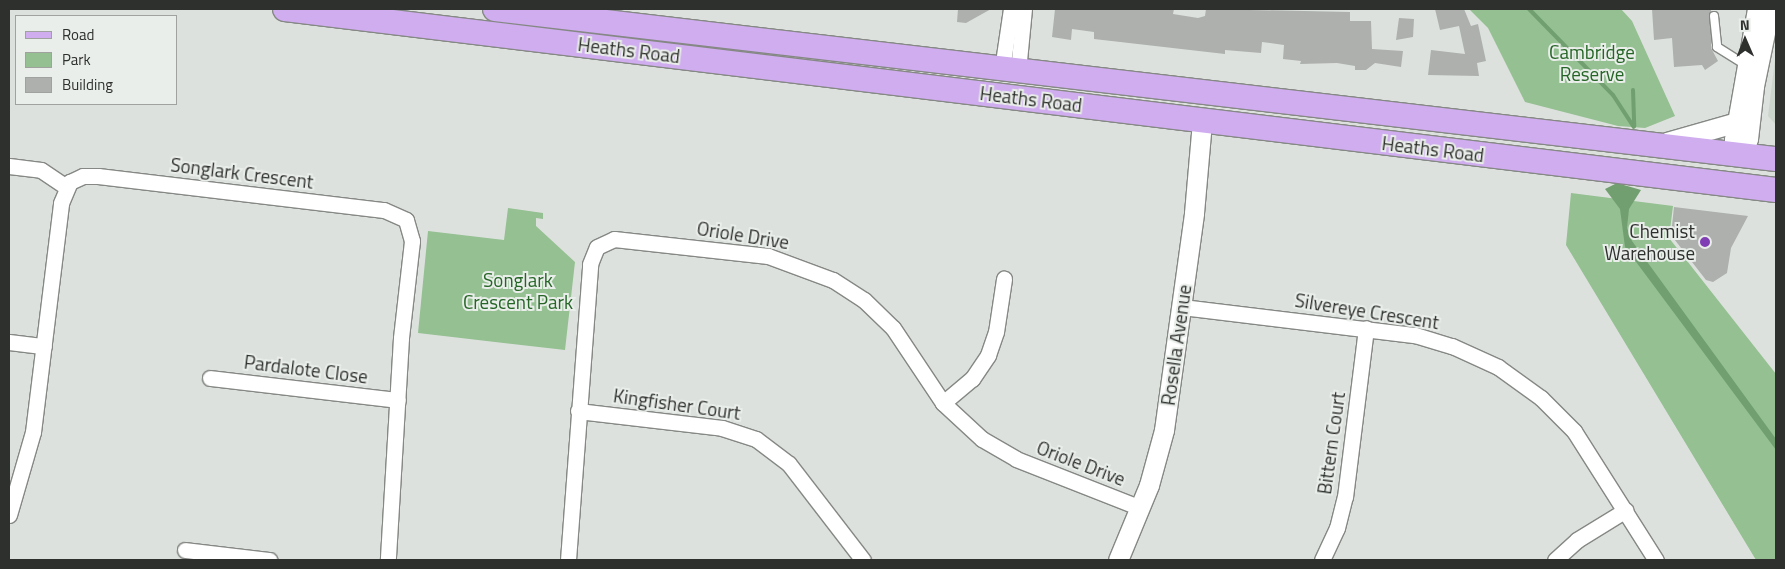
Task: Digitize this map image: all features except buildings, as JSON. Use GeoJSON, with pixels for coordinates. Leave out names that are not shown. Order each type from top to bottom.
{"type":"FeatureCollection","features":[{"type":"Feature","properties":{"kind":"main road","name":"Heaths Road"},"geometry":{"type":"LineString","coordinates":[[285,9],[1008,96],[1202,122],[1776,190]]}},
{"type":"Feature","properties":{"kind":"main road","name":"Heaths Road"},"geometry":{"type":"LineString","coordinates":[[496,9],[1776,159]]}},
{"type":"Feature","properties":{"kind":"main road"},"geometry":{"type":"LineString","coordinates":[[1008,96],[1010,70]]}},
{"type":"Feature","properties":{"kind":"main road"},"geometry":{"type":"LineString","coordinates":[[1202,122],[1205,93]]}},
{"type":"Feature","properties":{"kind":"main road"},"geometry":{"type":"LineString","coordinates":[[1740,156],[1743,186]]}},
{"type":"Feature","properties":{"kind":"street"},"geometry":{"type":"LineString","coordinates":[[1010,70],[1011,9]]}},
{"type":"Feature","properties":{"kind":"street"},"geometry":{"type":"LineString","coordinates":[[1010,70],[1024,9]]}},
{"type":"Feature","properties":{"kind":"street"},"geometry":{"type":"LineString","coordinates":[[1740,156],[1748,139],[1751,67],[1757,9]]}},
{"type":"Feature","properties":{"kind":"street"},"geometry":{"type":"LineString","coordinates":[[1740,156],[1734,147],[1736,122],[1770,9]]}},
{"type":"Feature","properties":{"kind":"street","name":"Rosella Avenue"},"geometry":{"type":"LineString","coordinates":[[1118,560],[1141,508],[1164,430],[1182,307],[1202,122]]}},
{"type":"Feature","properties":{"kind":"street"},"geometry":{"type":"LineString","coordinates":[[1653,144],[1710,133],[1736,122]]}},
{"type":"Feature","properties":{"kind":"street"},"geometry":{"type":"LineString","coordinates":[[9,166],[41,170],[66,187],[32,440],[9,515]]}},
{"type":"Feature","properties":{"kind":"street","name":"Songlark Crescent"},"geometry":{"type":"LineString","coordinates":[[66,187],[83,176],[98,176],[384,210],[401,216],[411,228],[412,241],[398,400],[388,560]]}},
{"type":"Feature","properties":{"kind":"street","name":"Oriole Drive"},"geometry":{"type":"LineString","coordinates":[[568,560],[590,264],[597,247],[614,238],[768,256],[833,280],[864,300],[893,328],[943,404],[999,450],[1141,508]]}},
{"type":"Feature","properties":{"kind":"street"},"geometry":{"type":"LineString","coordinates":[[943,404],[972,379],[988,355],[996,332],[1004,280]]}},
{"type":"Feature","properties":{"kind":"street","name":"Silvereye Crescent"},"geometry":{"type":"LineString","coordinates":[[1182,307],[1366,328],[1452,346],[1520,381],[1574,431],[1626,510],[1656,560]]}},
{"type":"Feature","properties":{"kind":"street","name":"Bittern Court"},"geometry":{"type":"LineString","coordinates":[[1322,560],[1337,528],[1345,497],[1366,328]]}},
{"type":"Feature","properties":{"kind":"street"},"geometry":{"type":"LineString","coordinates":[[9,342],[44,346]]}},
{"type":"Feature","properties":{"kind":"street","name":"Pardalote Close"},"geometry":{"type":"LineString","coordinates":[[210,378],[398,400]]}},
{"type":"Feature","properties":{"kind":"street","name":"Kingfisher Court"},"geometry":{"type":"LineString","coordinates":[[578,411],[722,428],[756,439],[789,464],[864,560]]}},
{"type":"Feature","properties":{"kind":"street"},"geometry":{"type":"LineString","coordinates":[[1555,560],[1577,540],[1626,510]]}},
{"type":"Feature","properties":{"kind":"street"},"geometry":{"type":"LineString","coordinates":[[185,550],[269,560]]}},
{"type":"Feature","properties":{"kind":"lane"},"geometry":{"type":"LineString","coordinates":[[1714,16],[1717,47],[1751,67]]}},
{"type":"Feature","properties":{"kind":"shaded area"},"geometry":{"type":"Polygon","coordinates":[[[1776,51],[1776,125],[1768,116],[1776,51]]]}},
{"type":"Feature","properties":{"kind":"shaded area"},"geometry":{"type":"Polygon","coordinates":[[[1617,183],[1641,190],[1629,209],[1627,228],[1632,241],[1776,439],[1776,450],[1625,247],[1620,209],[1605,189],[1617,183]]]}},
{"type":"Feature","properties":{"kind":"green space","name":"Cambridge Reserve"},"geometry":{"type":"Polygon","coordinates":[[[1469,9],[1621,9],[1632,21],[1675,116],[1645,128],[1618,126],[1525,102],[1488,28],[1469,9]]]}},
{"type":"Feature","properties":{"kind":"green space"},"geometry":{"type":"Polygon","coordinates":[[[1571,193],[1673,206],[1669,238],[1776,374],[1776,560],[1756,560],[1566,245],[1571,193]]]}},
{"type":"Feature","properties":{"kind":"green space","name":"Songlark Crescent Park"},"geometry":{"type":"Polygon","coordinates":[[[508,208],[543,213],[543,219],[536,218],[536,226],[575,262],[565,350],[418,333],[428,231],[504,240],[508,208]]]}},
{"type":"Feature","properties":{"kind":"waterway"},"geometry":{"type":"LineString","coordinates":[[1529,9],[1613,95],[1634,127]]}},
{"type":"Feature","properties":{"kind":"waterway"},"geometry":{"type":"LineString","coordinates":[[1633,90],[1634,126]]}},
{"type":"Feature","properties":{"kind":"place","name":"Chemist Warehouse"},"geometry":{"type":"Point","coordinates":[1705,242]}}]}
